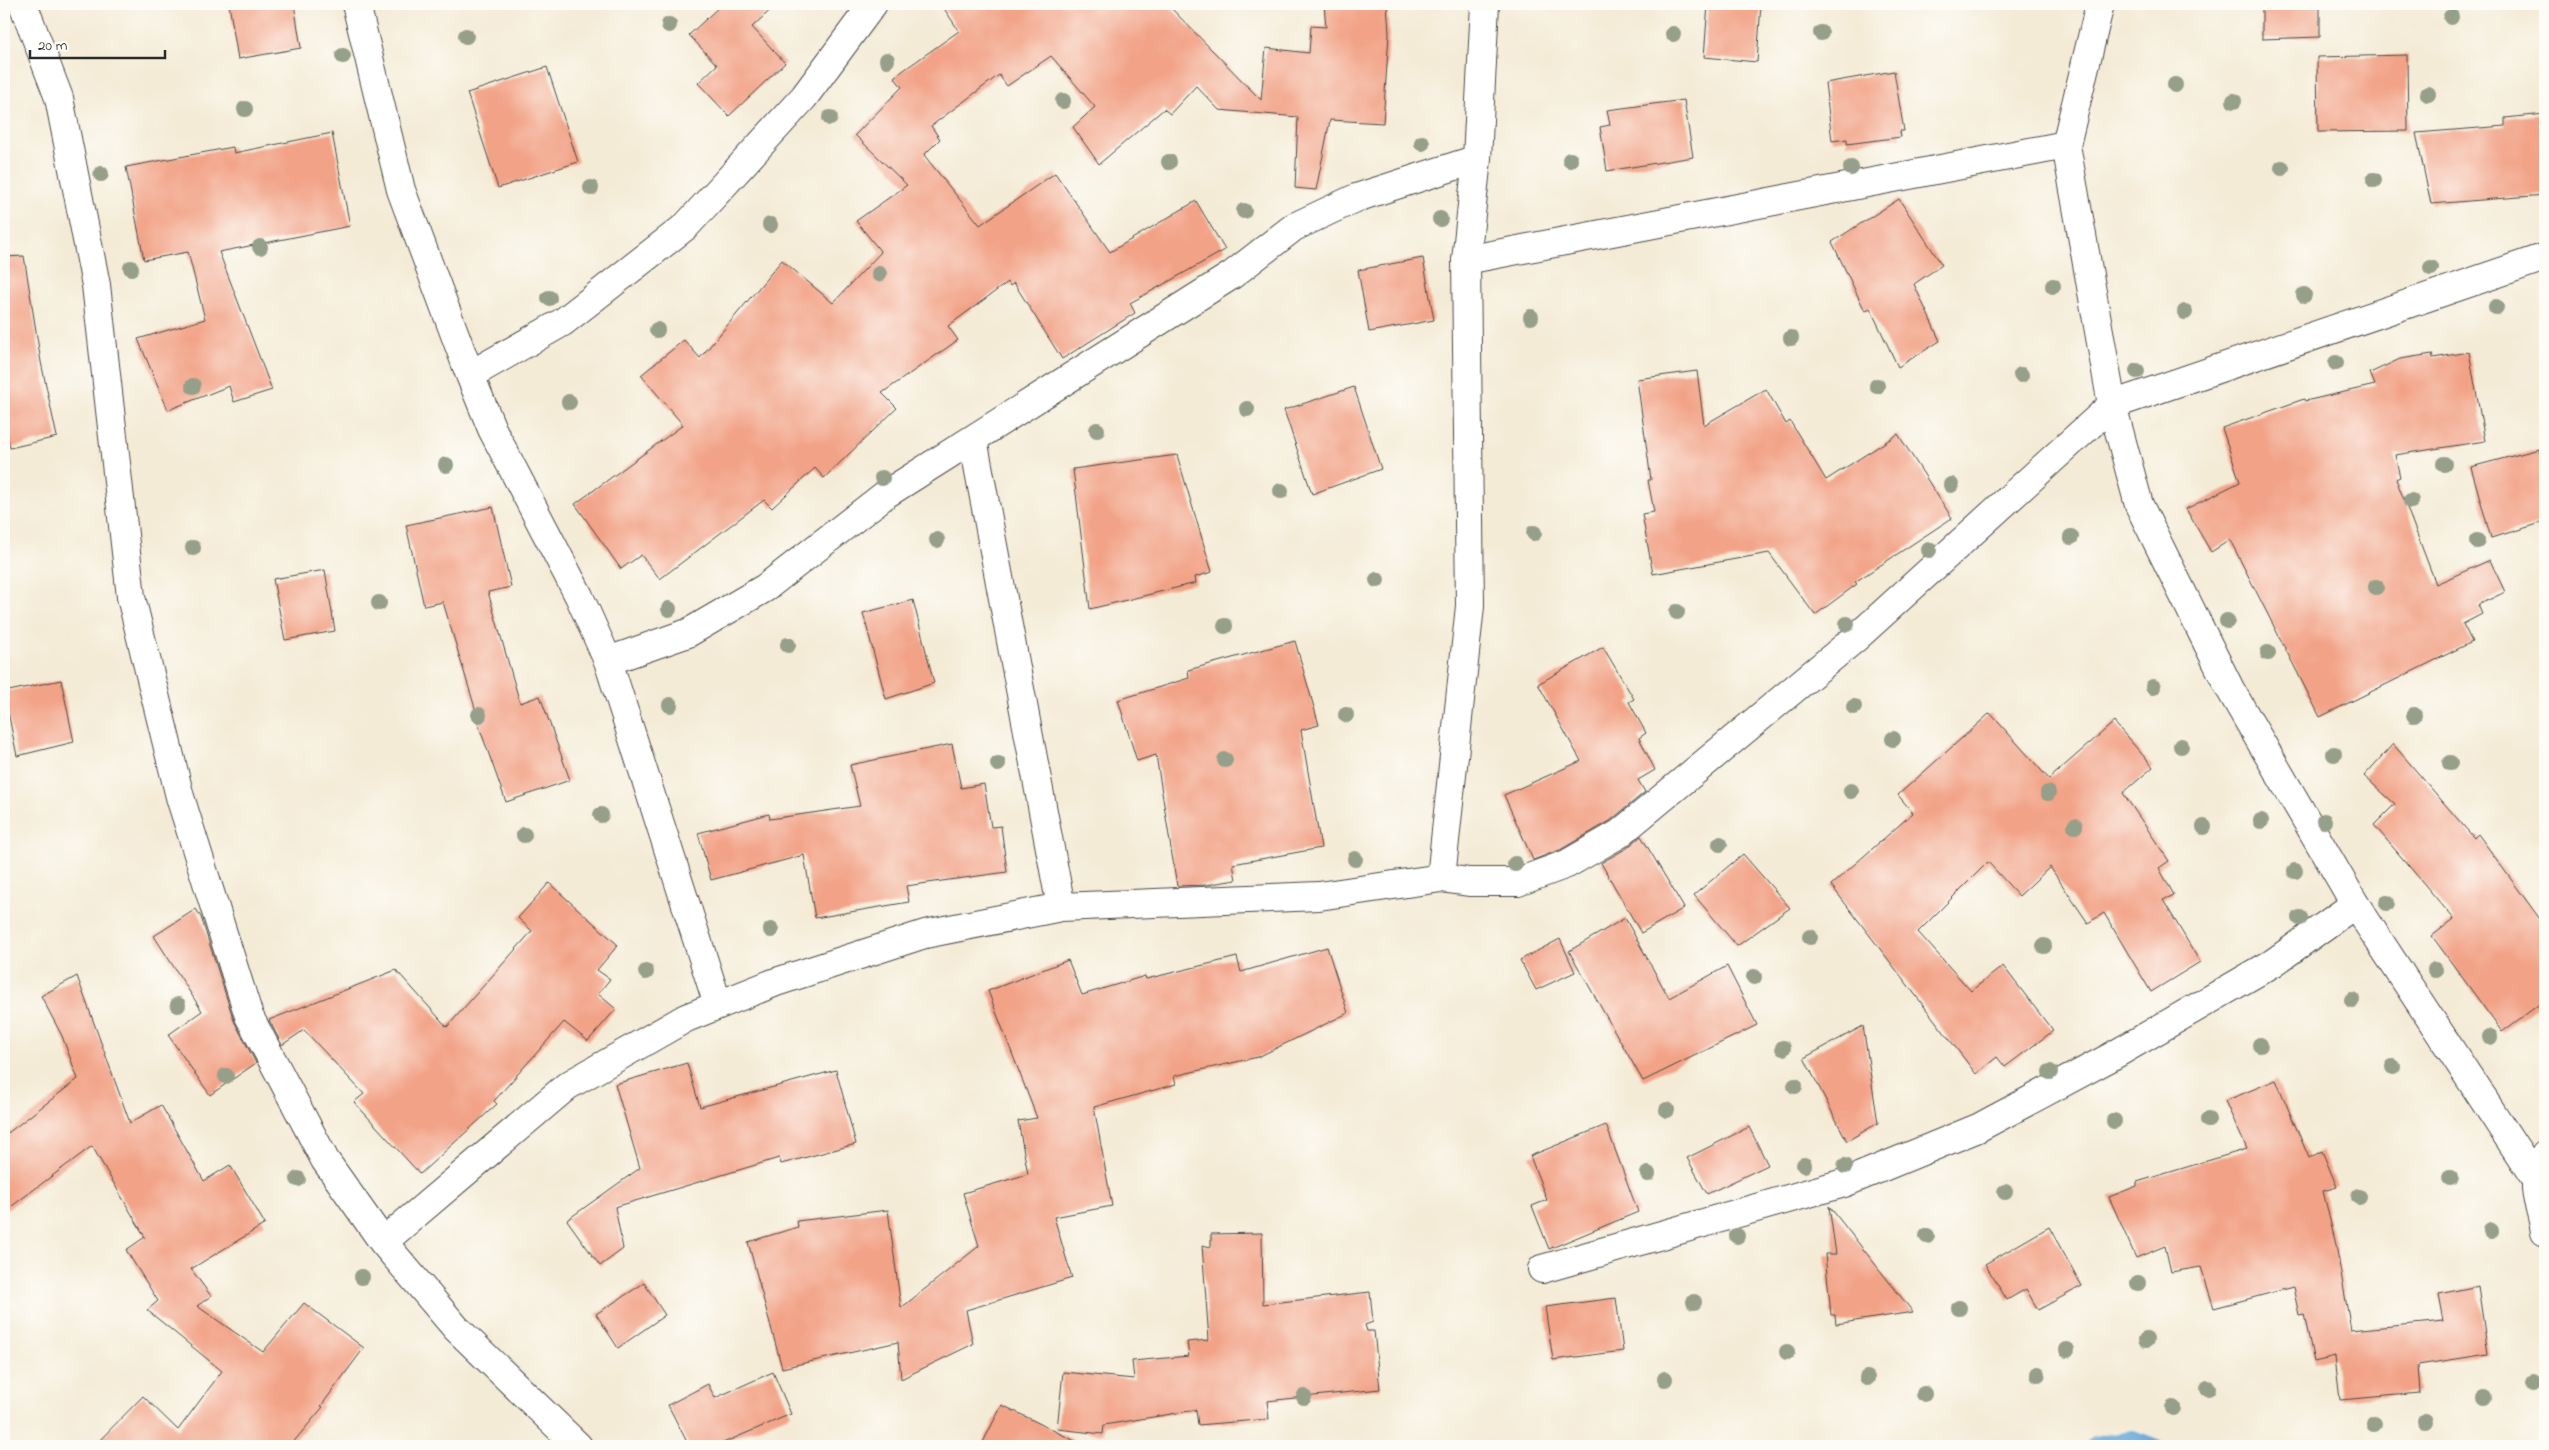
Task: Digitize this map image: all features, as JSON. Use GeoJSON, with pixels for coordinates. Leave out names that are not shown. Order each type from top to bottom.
{"type":"FeatureCollection","features":[{"type":"Feature","properties":{"kind":"street"},"geometry":{"type":"LineString","coordinates":[[23,4],[59,98],[96,285],[131,597],[180,797],[249,1016],[325,1160],[383,1242],[456,1328],[578,1446]]}},
{"type":"Feature","properties":{"kind":"street"},"geometry":{"type":"LineString","coordinates":[[356,4],[402,190],[470,375],[492,429],[579,596],[608,661],[718,1005]]}},
{"type":"Feature","properties":{"kind":"street"},"geometry":{"type":"LineString","coordinates":[[470,375],[563,322],[686,226],[804,97],[873,4]]}},
{"type":"Feature","properties":{"kind":"street"},"geometry":{"type":"LineString","coordinates":[[1441,878],[1470,606],[1466,260],[1477,159],[1485,4]]}},
{"type":"Feature","properties":{"kind":"street"},"geometry":{"type":"LineString","coordinates":[[2100,4],[2066,146],[2112,405],[2139,505],[2230,689],[2355,904],[2540,1166],[2536,1200],[2545,1232]]}},
{"type":"Feature","properties":{"kind":"street"},"geometry":{"type":"LineString","coordinates":[[1466,260],[2066,146]]}},
{"type":"Feature","properties":{"kind":"street"},"geometry":{"type":"LineString","coordinates":[[608,661],[688,633],[765,588],[886,494],[1232,275],[1294,227],[1356,198],[1477,159]]}},
{"type":"Feature","properties":{"kind":"street"},"geometry":{"type":"LineString","coordinates":[[383,1242],[567,1086],[686,1018],[776,982],[925,934],[1061,907],[1319,896],[1441,878],[1469,882],[1518,882],[1567,864],[1619,834],[1857,637],[2112,405],[2545,257]]}},
{"type":"Feature","properties":{"kind":"street"},"geometry":{"type":"LineString","coordinates":[[973,439],[1061,907]]}},
{"type":"Feature","properties":{"kind":"street"},"geometry":{"type":"LineString","coordinates":[[1542,1269],[1844,1182],[1978,1128],[2109,1058],[2273,963],[2355,904]]}},
{"type":"Feature","properties":{"kind":"building"},"geometry":{"type":"Polygon","coordinates":[[[229,4],[294,4],[301,48],[238,59],[229,4]]]}},
{"type":"Feature","properties":{"kind":"building"},"geometry":{"type":"Polygon","coordinates":[[[722,4],[777,4],[752,27],[785,63],[729,116],[698,83],[717,65],[689,35],[722,4]]]}},
{"type":"Feature","properties":{"kind":"building"},"geometry":{"type":"Polygon","coordinates":[[[941,4],[1167,4],[1261,100],[1266,48],[1309,53],[1311,26],[1326,27],[1324,4],[1387,4],[1389,34],[1383,123],[1330,120],[1316,190],[1295,188],[1298,117],[1219,110],[1196,86],[1170,114],[1164,109],[1099,164],[1073,127],[1095,107],[1051,56],[1007,86],[999,75],[931,126],[940,139],[924,155],[980,225],[1055,173],[1110,252],[1196,201],[1225,250],[1130,303],[1135,313],[1062,359],[1014,283],[1010,286],[1008,282],[948,326],[958,340],[882,393],[897,408],[824,478],[815,468],[772,508],[764,500],[660,579],[641,555],[621,569],[575,504],[683,425],[641,375],[684,340],[700,358],[782,260],[833,303],[881,252],[856,221],[907,185],[855,135],[902,87],[894,77],[959,31],[941,4]]]}},
{"type":"Feature","properties":{"kind":"building"},"geometry":{"type":"Polygon","coordinates":[[[1708,4],[1761,4],[1757,62],[1704,57],[1708,4]]]}},
{"type":"Feature","properties":{"kind":"building"},"geometry":{"type":"Polygon","coordinates":[[[2262,4],[2320,4],[2320,37],[2262,39],[2262,4]]]}},
{"type":"Feature","properties":{"kind":"building"},"geometry":{"type":"Polygon","coordinates":[[[2407,55],[2408,131],[2318,132],[2317,57],[2407,55]]]}},
{"type":"Feature","properties":{"kind":"building"},"geometry":{"type":"Polygon","coordinates":[[[547,67],[578,162],[498,188],[467,93],[547,67]]]}},
{"type":"Feature","properties":{"kind":"building"},"geometry":{"type":"Polygon","coordinates":[[[1894,71],[1904,131],[1900,131],[1901,137],[1847,144],[1847,139],[1832,141],[1825,83],[1894,71]]]}},
{"type":"Feature","properties":{"kind":"building"},"geometry":{"type":"Polygon","coordinates":[[[1684,100],[1693,157],[1607,171],[1600,127],[1610,125],[1607,110],[1684,100]]]}},
{"type":"Feature","properties":{"kind":"building"},"geometry":{"type":"Polygon","coordinates":[[[2545,114],[2545,195],[2431,204],[2416,133],[2505,126],[2505,118],[2545,114]]]}},
{"type":"Feature","properties":{"kind":"building"},"geometry":{"type":"Polygon","coordinates":[[[332,133],[350,226],[219,252],[272,390],[234,402],[229,386],[168,410],[138,339],[205,319],[188,252],[144,260],[126,167],[233,147],[234,153],[332,133]]]}},
{"type":"Feature","properties":{"kind":"building"},"geometry":{"type":"Polygon","coordinates":[[[1899,199],[1942,265],[1914,284],[1940,341],[1898,367],[1870,308],[1865,311],[1832,242],[1899,199]]]}},
{"type":"Feature","properties":{"kind":"building"},"geometry":{"type":"Polygon","coordinates":[[[24,256],[41,362],[57,437],[10,448],[4,419],[4,257],[24,256]]]}},
{"type":"Feature","properties":{"kind":"building"},"geometry":{"type":"Polygon","coordinates":[[[1423,258],[1434,320],[1369,332],[1358,270],[1423,258]]]}},
{"type":"Feature","properties":{"kind":"building"},"geometry":{"type":"Polygon","coordinates":[[[2469,352],[2485,441],[2395,455],[2400,477],[2396,479],[2436,584],[2490,560],[2505,592],[2478,605],[2482,614],[2463,624],[2472,642],[2320,717],[2230,540],[2211,552],[2186,509],[2240,482],[2222,428],[2304,399],[2305,401],[2375,385],[2370,373],[2400,359],[2432,354],[2433,358],[2469,352]]]}},
{"type":"Feature","properties":{"kind":"building"},"geometry":{"type":"Polygon","coordinates":[[[1697,371],[1704,425],[1766,389],[1786,424],[1790,421],[1826,480],[1898,434],[1952,518],[1855,582],[1857,584],[1815,615],[1769,553],[1653,574],[1642,514],[1654,512],[1648,480],[1651,480],[1637,379],[1697,371]]]}},
{"type":"Feature","properties":{"kind":"building"},"geometry":{"type":"Polygon","coordinates":[[[1354,387],[1381,469],[1312,494],[1284,410],[1354,387]]]}},
{"type":"Feature","properties":{"kind":"building"},"geometry":{"type":"Polygon","coordinates":[[[2539,449],[2545,470],[2545,522],[2491,538],[2471,467],[2539,449]]]}},
{"type":"Feature","properties":{"kind":"building"},"geometry":{"type":"Polygon","coordinates":[[[1177,455],[1212,572],[1195,577],[1196,583],[1090,609],[1073,469],[1177,455]]]}},
{"type":"Feature","properties":{"kind":"building"},"geometry":{"type":"Polygon","coordinates":[[[493,507],[511,587],[488,592],[520,703],[540,696],[570,780],[506,802],[476,718],[478,718],[443,602],[424,606],[406,525],[493,507]]]}},
{"type":"Feature","properties":{"kind":"building"},"geometry":{"type":"Polygon","coordinates":[[[325,570],[335,631],[285,640],[273,579],[325,570]]]}},
{"type":"Feature","properties":{"kind":"building"},"geometry":{"type":"Polygon","coordinates":[[[913,600],[934,683],[886,699],[863,613],[913,600]]]}},
{"type":"Feature","properties":{"kind":"building"},"geometry":{"type":"Polygon","coordinates":[[[1295,641],[1319,725],[1301,730],[1321,848],[1233,864],[1236,880],[1206,885],[1177,886],[1156,755],[1137,761],[1118,700],[1189,678],[1188,670],[1295,641]]]}},
{"type":"Feature","properties":{"kind":"building"},"geometry":{"type":"Polygon","coordinates":[[[1603,647],[1634,699],[1629,702],[1646,733],[1639,738],[1655,770],[1638,780],[1645,792],[1610,821],[1560,850],[1533,860],[1504,795],[1581,761],[1538,684],[1603,647]]]}},
{"type":"Feature","properties":{"kind":"building"},"geometry":{"type":"Polygon","coordinates":[[[61,680],[74,742],[17,756],[4,692],[61,680]]]}},
{"type":"Feature","properties":{"kind":"building"},"geometry":{"type":"Polygon","coordinates":[[[1990,713],[2049,779],[2114,722],[2153,767],[2123,793],[2169,861],[2159,868],[2174,895],[2163,900],[2200,962],[2151,992],[2104,913],[2088,923],[2050,867],[2019,896],[1988,862],[1918,932],[1971,991],[2003,966],[2053,1031],[2005,1067],[1997,1057],[1976,1074],[1831,885],[1913,813],[1898,795],[1990,713]]]}},
{"type":"Feature","properties":{"kind":"building"},"geometry":{"type":"Polygon","coordinates":[[[952,744],[961,788],[984,784],[991,827],[1001,826],[1007,872],[906,886],[909,902],[815,918],[804,855],[711,880],[698,833],[769,814],[770,819],[860,806],[850,765],[952,744]]]}},
{"type":"Feature","properties":{"kind":"building"},"geometry":{"type":"Polygon","coordinates":[[[2393,744],[2474,838],[2478,834],[2545,926],[2545,1000],[2502,1032],[2432,936],[2454,919],[2374,825],[2395,804],[2364,776],[2393,744]]]}},
{"type":"Feature","properties":{"kind":"building"},"geometry":{"type":"Polygon","coordinates":[[[1641,836],[1684,908],[1641,933],[1601,863],[1627,848],[1641,836]]]}},
{"type":"Feature","properties":{"kind":"building"},"geometry":{"type":"Polygon","coordinates":[[[1743,854],[1790,908],[1737,946],[1694,895],[1743,854]]]}},
{"type":"Feature","properties":{"kind":"building"},"geometry":{"type":"Polygon","coordinates":[[[549,883],[618,945],[597,970],[610,979],[598,994],[616,1009],[588,1041],[564,1022],[494,1101],[497,1104],[420,1174],[354,1102],[364,1094],[304,1030],[282,1045],[269,1020],[396,970],[447,1027],[532,931],[518,918],[549,883]]]}},
{"type":"Feature","properties":{"kind":"building"},"geometry":{"type":"Polygon","coordinates":[[[196,909],[201,917],[234,1021],[256,1063],[210,1095],[168,1035],[202,1011],[154,936],[196,909]]]}},
{"type":"Feature","properties":{"kind":"building"},"geometry":{"type":"Polygon","coordinates":[[[1625,918],[1669,998],[1727,966],[1757,1025],[1643,1081],[1569,951],[1625,918]]]}},
{"type":"Feature","properties":{"kind":"building"},"geometry":{"type":"Polygon","coordinates":[[[1560,939],[1575,972],[1536,990],[1520,960],[1560,939]]]}},
{"type":"Feature","properties":{"kind":"building"},"geometry":{"type":"Polygon","coordinates":[[[1327,947],[1348,1013],[1258,1057],[1174,1076],[1176,1084],[1094,1107],[1112,1206],[1054,1217],[1072,1278],[966,1310],[973,1344],[901,1379],[898,1342],[782,1368],[748,1242],[798,1227],[797,1221],[888,1210],[901,1308],[979,1246],[963,1193],[1028,1174],[1018,1121],[1037,1118],[988,991],[1068,960],[1082,995],[1145,976],[1146,979],[1237,957],[1241,972],[1327,947]]]}},
{"type":"Feature","properties":{"kind":"building"},"geometry":{"type":"Polygon","coordinates":[[[77,976],[130,1123],[161,1105],[204,1181],[230,1165],[265,1224],[191,1269],[211,1296],[197,1306],[263,1352],[304,1303],[364,1348],[321,1406],[323,1407],[290,1446],[94,1446],[143,1396],[178,1430],[222,1371],[147,1310],[158,1301],[126,1250],[145,1237],[92,1146],[4,1212],[4,1136],[78,1079],[62,1036],[41,996],[77,976]]]}},
{"type":"Feature","properties":{"kind":"building"},"geometry":{"type":"Polygon","coordinates":[[[1863,1026],[1878,1123],[1847,1141],[1804,1058],[1863,1026]]]}},
{"type":"Feature","properties":{"kind":"building"},"geometry":{"type":"Polygon","coordinates":[[[687,1063],[700,1107],[836,1070],[856,1144],[781,1164],[779,1158],[615,1207],[623,1249],[600,1266],[567,1220],[640,1168],[615,1084],[687,1063]]]}},
{"type":"Feature","properties":{"kind":"building"},"geometry":{"type":"Polygon","coordinates":[[[2276,1080],[2309,1158],[2322,1151],[2337,1187],[2323,1191],[2336,1245],[2351,1330],[2444,1321],[2439,1294],[2478,1286],[2488,1354],[2418,1365],[2420,1393],[2340,1400],[2335,1357],[2314,1362],[2304,1314],[2299,1315],[2293,1287],[2214,1308],[2201,1267],[2171,1272],[2165,1246],[2136,1258],[2109,1197],[2137,1186],[2137,1182],[2247,1149],[2225,1101],[2276,1080]]]}},
{"type":"Feature","properties":{"kind":"building"},"geometry":{"type":"Polygon","coordinates":[[[1606,1125],[1638,1212],[1549,1249],[1532,1206],[1547,1200],[1530,1156],[1606,1125]]]}},
{"type":"Feature","properties":{"kind":"building"},"geometry":{"type":"Polygon","coordinates":[[[1749,1127],[1768,1165],[1707,1194],[1687,1158],[1749,1127]]]}},
{"type":"Feature","properties":{"kind":"building"},"geometry":{"type":"Polygon","coordinates":[[[1829,1206],[1913,1312],[1836,1324],[1835,1315],[1831,1315],[1825,1254],[1836,1254],[1829,1206]]]}},
{"type":"Feature","properties":{"kind":"building"},"geometry":{"type":"Polygon","coordinates":[[[2049,1227],[2082,1286],[2038,1310],[2026,1289],[2007,1300],[1985,1264],[2049,1227]]]}},
{"type":"Feature","properties":{"kind":"building"},"geometry":{"type":"Polygon","coordinates":[[[1262,1233],[1263,1304],[1370,1292],[1373,1322],[1365,1325],[1367,1331],[1374,1331],[1380,1389],[1267,1401],[1269,1419],[1198,1425],[1196,1410],[1104,1425],[1103,1434],[1057,1429],[1063,1372],[1134,1379],[1132,1361],[1189,1356],[1187,1342],[1209,1340],[1202,1245],[1211,1247],[1211,1234],[1262,1233]]]}},
{"type":"Feature","properties":{"kind":"building"},"geometry":{"type":"Polygon","coordinates":[[[644,1283],[665,1315],[618,1348],[596,1314],[644,1283]]]}},
{"type":"Feature","properties":{"kind":"building"},"geometry":{"type":"Polygon","coordinates":[[[1616,1298],[1623,1351],[1553,1360],[1545,1307],[1616,1298]]]}},
{"type":"Feature","properties":{"kind":"building"},"geometry":{"type":"Polygon","coordinates":[[[773,1372],[791,1414],[716,1446],[689,1446],[668,1405],[708,1384],[715,1398],[773,1372]]]}},
{"type":"Feature","properties":{"kind":"building"},"geometry":{"type":"Polygon","coordinates":[[[1002,1405],[1085,1446],[981,1446],[1002,1405]]]}},
{"type":"Feature","properties":{"kind":"waterway"},"geometry":{"type":"LineString","coordinates":[[2095,1443],[2133,1437],[2157,1446]]}}]}
